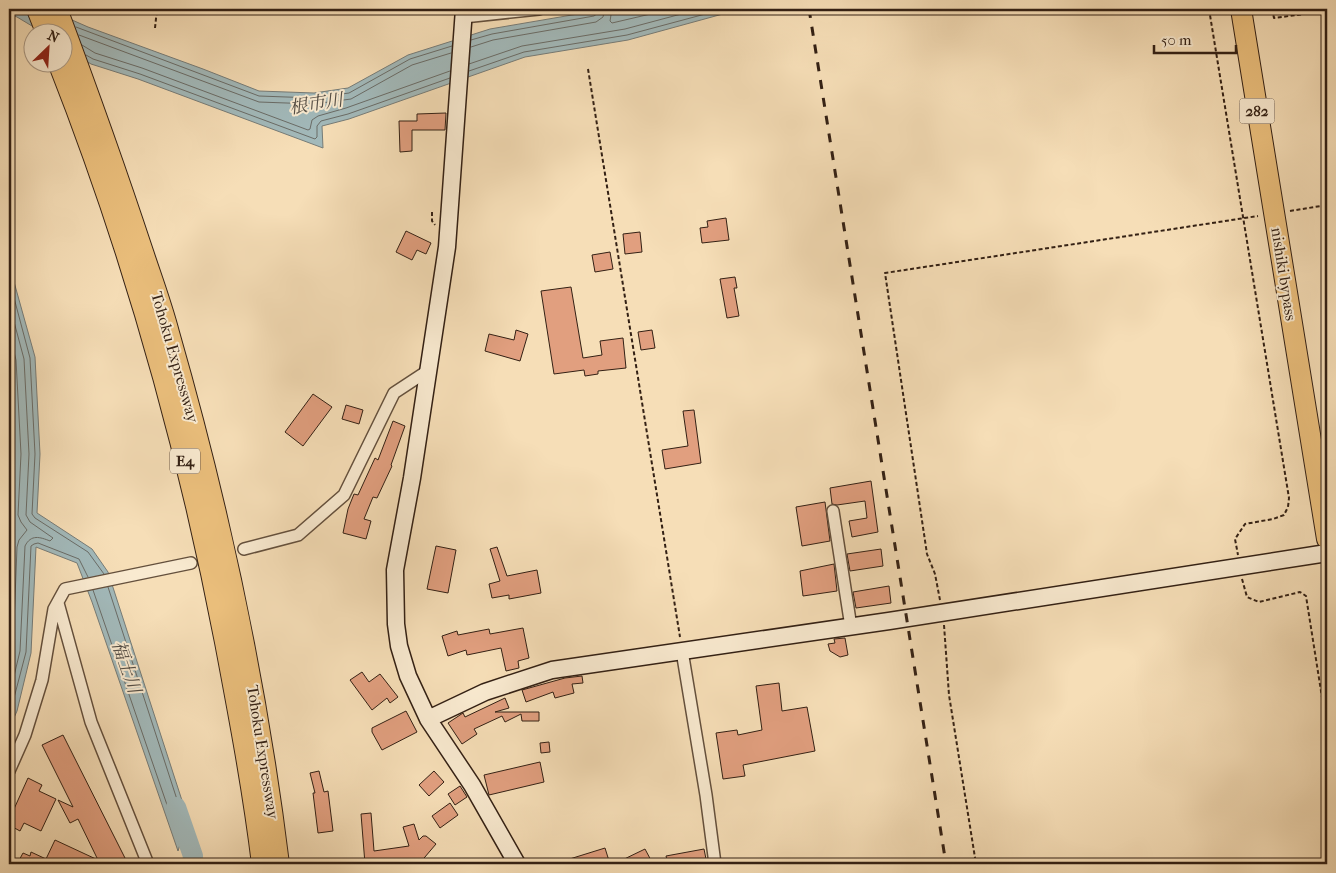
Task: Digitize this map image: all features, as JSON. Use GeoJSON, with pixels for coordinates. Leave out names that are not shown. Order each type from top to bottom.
{"type":"FeatureCollection","features":[{"type":"Feature","properties":{"kind":"highway"},"geometry":{"type":"LineString","coordinates":[[37,9],[42,22]]}},
{"type":"Feature","properties":{"kind":"highway","name":"Tohoku Expressway"},"geometry":{"type":"LineString","coordinates":[[57,9],[122,186],[166,322],[202,454],[228,568],[254,697],[280,864]]}},
{"type":"Feature","properties":{"kind":"highway","name":"nishiki bypass"},"geometry":{"type":"LineString","coordinates":[[1241,9],[1327,539]]}},
{"type":"Feature","properties":{"kind":"highway","name":"Tohoku Expressway"},"geometry":{"type":"LineString","coordinates":[[62,72],[105,190],[151,334],[185,461],[212,573],[236,700],[258,829],[262,864]]}},
{"type":"Feature","properties":{"kind":"street"},"geometry":{"type":"LineString","coordinates":[[517,864],[472,785],[428,719],[408,676],[396,624],[395,570],[412,478],[447,247],[464,18],[539,9]]}},
{"type":"Feature","properties":{"kind":"street"},"geometry":{"type":"LineString","coordinates":[[244,549],[298,535],[344,496],[394,392],[429,370]]}},
{"type":"Feature","properties":{"kind":"street"},"geometry":{"type":"LineString","coordinates":[[833,512],[851,627]]}},
{"type":"Feature","properties":{"kind":"street"},"geometry":{"type":"LineString","coordinates":[[428,719],[485,692],[552,670],[851,627],[1327,553]]}},
{"type":"Feature","properties":{"kind":"street"},"geometry":{"type":"LineString","coordinates":[[9,771],[25,735],[42,680],[54,610],[65,589],[191,563]]}},
{"type":"Feature","properties":{"kind":"street"},"geometry":{"type":"LineString","coordinates":[[58,603],[91,722],[148,864]]}},
{"type":"Feature","properties":{"kind":"street"},"geometry":{"type":"LineString","coordinates":[[682,651],[706,795],[715,864]]}},
{"type":"Feature","properties":{"kind":"path"},"geometry":{"type":"LineString","coordinates":[[155,28],[157,9]]}},
{"type":"Feature","properties":{"kind":"path"},"geometry":{"type":"LineString","coordinates":[[1209,9],[1289,498],[1288,507],[1284,515],[1245,524],[1235,539],[1247,597],[1259,602],[1299,592],[1306,596],[1327,729]]}},
{"type":"Feature","properties":{"kind":"path"},"geometry":{"type":"LineString","coordinates":[[1272,9],[1274,18],[1327,11]]}},
{"type":"Feature","properties":{"kind":"path"},"geometry":{"type":"LineString","coordinates":[[588,70],[682,651]]}},
{"type":"Feature","properties":{"kind":"path"},"geometry":{"type":"LineString","coordinates":[[1274,213],[1327,205]]}},
{"type":"Feature","properties":{"kind":"path"},"geometry":{"type":"LineString","coordinates":[[976,864],[948,695],[942,613],[936,574],[927,554],[885,273],[1243,218]]}},
{"type":"Feature","properties":{"kind":"water","name":"根市川"},"geometry":{"type":"Polygon","coordinates":[[[9,9],[47,9],[88,27],[259,91],[314,93],[348,88],[408,55],[490,29],[607,9],[741,9],[628,40],[525,57],[349,119],[322,126],[323,148],[138,79],[91,64],[72,52],[72,22],[25,22],[9,14],[9,9]]]}},
{"type":"Feature","properties":{"kind":"water"},"geometry":{"type":"Polygon","coordinates":[[[9,264],[35,357],[40,454],[37,513],[92,549],[108,572],[188,819],[178,851],[77,563],[36,547],[31,653],[17,711],[9,729],[9,264]]]}},
{"type":"Feature","properties":{"kind":"building"},"geometry":{"type":"Polygon","coordinates":[[[446,113],[445,130],[412,130],[412,151],[400,152],[399,121],[417,121],[417,114],[446,113]]]}},
{"type":"Feature","properties":{"kind":"building"},"geometry":{"type":"Polygon","coordinates":[[[726,218],[729,240],[702,243],[700,228],[708,227],[707,221],[726,218]]]}},
{"type":"Feature","properties":{"kind":"building"},"geometry":{"type":"Polygon","coordinates":[[[406,231],[431,243],[426,254],[417,250],[412,260],[396,252],[406,231]]]}},
{"type":"Feature","properties":{"kind":"building"},"geometry":{"type":"Polygon","coordinates":[[[640,232],[642,252],[625,254],[623,234],[640,232]]]}},
{"type":"Feature","properties":{"kind":"building"},"geometry":{"type":"Polygon","coordinates":[[[610,252],[613,269],[595,272],[592,255],[610,252]]]}},
{"type":"Feature","properties":{"kind":"building"},"geometry":{"type":"Polygon","coordinates":[[[735,277],[737,288],[734,288],[739,316],[727,318],[720,279],[735,277]]]}},
{"type":"Feature","properties":{"kind":"building"},"geometry":{"type":"Polygon","coordinates":[[[571,287],[583,358],[602,355],[600,341],[623,338],[626,368],[598,371],[598,374],[585,376],[584,370],[554,374],[541,291],[571,287]]]}},
{"type":"Feature","properties":{"kind":"building"},"geometry":{"type":"Polygon","coordinates":[[[516,330],[528,334],[520,361],[485,351],[489,334],[514,340],[516,330]]]}},
{"type":"Feature","properties":{"kind":"building"},"geometry":{"type":"Polygon","coordinates":[[[652,330],[655,348],[641,350],[638,332],[652,330]]]}},
{"type":"Feature","properties":{"kind":"building"},"geometry":{"type":"Polygon","coordinates":[[[313,394],[332,407],[303,446],[285,432],[313,394]]]}},
{"type":"Feature","properties":{"kind":"building"},"geometry":{"type":"Polygon","coordinates":[[[346,405],[363,410],[359,424],[342,419],[346,405]]]}},
{"type":"Feature","properties":{"kind":"building"},"geometry":{"type":"Polygon","coordinates":[[[694,410],[701,463],[665,469],[662,450],[688,446],[683,411],[694,410]]]}},
{"type":"Feature","properties":{"kind":"building"},"geometry":{"type":"Polygon","coordinates":[[[393,421],[405,426],[392,466],[377,498],[373,497],[364,519],[371,521],[366,539],[343,533],[348,509],[354,494],[358,495],[375,458],[378,460],[393,421]]]}},
{"type":"Feature","properties":{"kind":"building"},"geometry":{"type":"Polygon","coordinates":[[[871,481],[878,532],[852,537],[849,521],[867,518],[865,501],[832,504],[830,488],[871,481]]]}},
{"type":"Feature","properties":{"kind":"building"},"geometry":{"type":"Polygon","coordinates":[[[825,502],[830,541],[802,546],[796,507],[825,502]]]}},
{"type":"Feature","properties":{"kind":"building"},"geometry":{"type":"Polygon","coordinates":[[[436,546],[456,550],[448,593],[427,589],[436,546]]]}},
{"type":"Feature","properties":{"kind":"building"},"geometry":{"type":"Polygon","coordinates":[[[497,547],[507,576],[537,570],[541,593],[509,599],[509,595],[492,598],[489,584],[500,581],[490,549],[497,547]]]}},
{"type":"Feature","properties":{"kind":"building"},"geometry":{"type":"Polygon","coordinates":[[[881,549],[883,566],[850,571],[847,554],[881,549]]]}},
{"type":"Feature","properties":{"kind":"building"},"geometry":{"type":"Polygon","coordinates":[[[834,564],[837,591],[803,596],[800,571],[834,564]]]}},
{"type":"Feature","properties":{"kind":"building"},"geometry":{"type":"Polygon","coordinates":[[[889,586],[891,603],[856,608],[853,592],[889,586]]]}},
{"type":"Feature","properties":{"kind":"building"},"geometry":{"type":"Polygon","coordinates":[[[523,628],[529,658],[518,661],[519,668],[506,671],[501,648],[467,655],[466,650],[448,656],[442,636],[457,631],[458,635],[489,629],[490,634],[523,628]]]}},
{"type":"Feature","properties":{"kind":"building"},"geometry":{"type":"Polygon","coordinates":[[[845,638],[848,655],[840,657],[830,651],[828,644],[835,643],[834,639],[845,638]]]}},
{"type":"Feature","properties":{"kind":"building"},"geometry":{"type":"Polygon","coordinates":[[[362,672],[369,682],[380,674],[398,697],[390,703],[387,698],[372,710],[350,680],[362,672]]]}},
{"type":"Feature","properties":{"kind":"building"},"geometry":{"type":"Polygon","coordinates":[[[582,676],[583,683],[572,684],[574,693],[555,698],[553,692],[526,702],[522,690],[565,678],[582,676]]]}},
{"type":"Feature","properties":{"kind":"building"},"geometry":{"type":"Polygon","coordinates":[[[779,683],[782,711],[807,707],[815,751],[743,765],[745,776],[723,779],[716,733],[737,730],[738,735],[762,730],[756,686],[779,683]]]}},
{"type":"Feature","properties":{"kind":"building"},"geometry":{"type":"Polygon","coordinates":[[[505,698],[509,708],[495,712],[539,712],[539,721],[522,721],[521,714],[505,722],[502,716],[474,729],[477,734],[462,744],[448,723],[463,713],[465,717],[505,698]]]}},
{"type":"Feature","properties":{"kind":"building"},"geometry":{"type":"Polygon","coordinates":[[[406,711],[417,732],[382,750],[372,732],[372,728],[406,711]]]}},
{"type":"Feature","properties":{"kind":"building"},"geometry":{"type":"Polygon","coordinates":[[[63,735],[126,860],[117,864],[17,864],[23,853],[30,856],[31,852],[46,859],[55,840],[98,860],[78,819],[70,823],[58,800],[73,807],[42,745],[63,735]]]}},
{"type":"Feature","properties":{"kind":"building"},"geometry":{"type":"Polygon","coordinates":[[[549,742],[550,752],[541,753],[540,743],[549,742]]]}},
{"type":"Feature","properties":{"kind":"building"},"geometry":{"type":"Polygon","coordinates":[[[540,762],[544,782],[489,795],[484,775],[540,762]]]}},
{"type":"Feature","properties":{"kind":"building"},"geometry":{"type":"Polygon","coordinates":[[[319,771],[324,792],[328,791],[333,831],[318,833],[313,793],[315,793],[310,773],[319,771]]]}},
{"type":"Feature","properties":{"kind":"building"},"geometry":{"type":"Polygon","coordinates":[[[434,771],[444,782],[429,796],[419,785],[434,771]]]}},
{"type":"Feature","properties":{"kind":"building"},"geometry":{"type":"Polygon","coordinates":[[[28,778],[42,785],[39,791],[56,799],[41,831],[24,823],[20,831],[9,825],[9,820],[28,778]]]}},
{"type":"Feature","properties":{"kind":"building"},"geometry":{"type":"Polygon","coordinates":[[[460,786],[467,797],[455,805],[448,794],[460,786]]]}},
{"type":"Feature","properties":{"kind":"building"},"geometry":{"type":"Polygon","coordinates":[[[450,803],[458,815],[440,828],[432,816],[450,803]]]}},
{"type":"Feature","properties":{"kind":"building"},"geometry":{"type":"Polygon","coordinates":[[[371,813],[374,851],[409,846],[403,827],[414,824],[419,840],[426,836],[436,844],[419,864],[365,864],[361,814],[371,813]]]}},
{"type":"Feature","properties":{"kind":"building"},"geometry":{"type":"Polygon","coordinates":[[[605,848],[610,864],[560,864],[560,862],[605,848]]]}},
{"type":"Feature","properties":{"kind":"building"},"geometry":{"type":"Polygon","coordinates":[[[645,849],[653,864],[614,864],[645,849]]]}},
{"type":"Feature","properties":{"kind":"building"},"geometry":{"type":"Polygon","coordinates":[[[704,849],[707,864],[668,864],[666,856],[704,849]]]}},
{"type":"Feature","properties":{"kind":"waterway","name":"福士川"},"geometry":{"type":"LineString","coordinates":[[176,807],[193,856],[192,864]]}},
{"type":"Feature","properties":{"kind":"railway"},"geometry":{"type":"LineString","coordinates":[[809,9],[946,864]]}}]}
